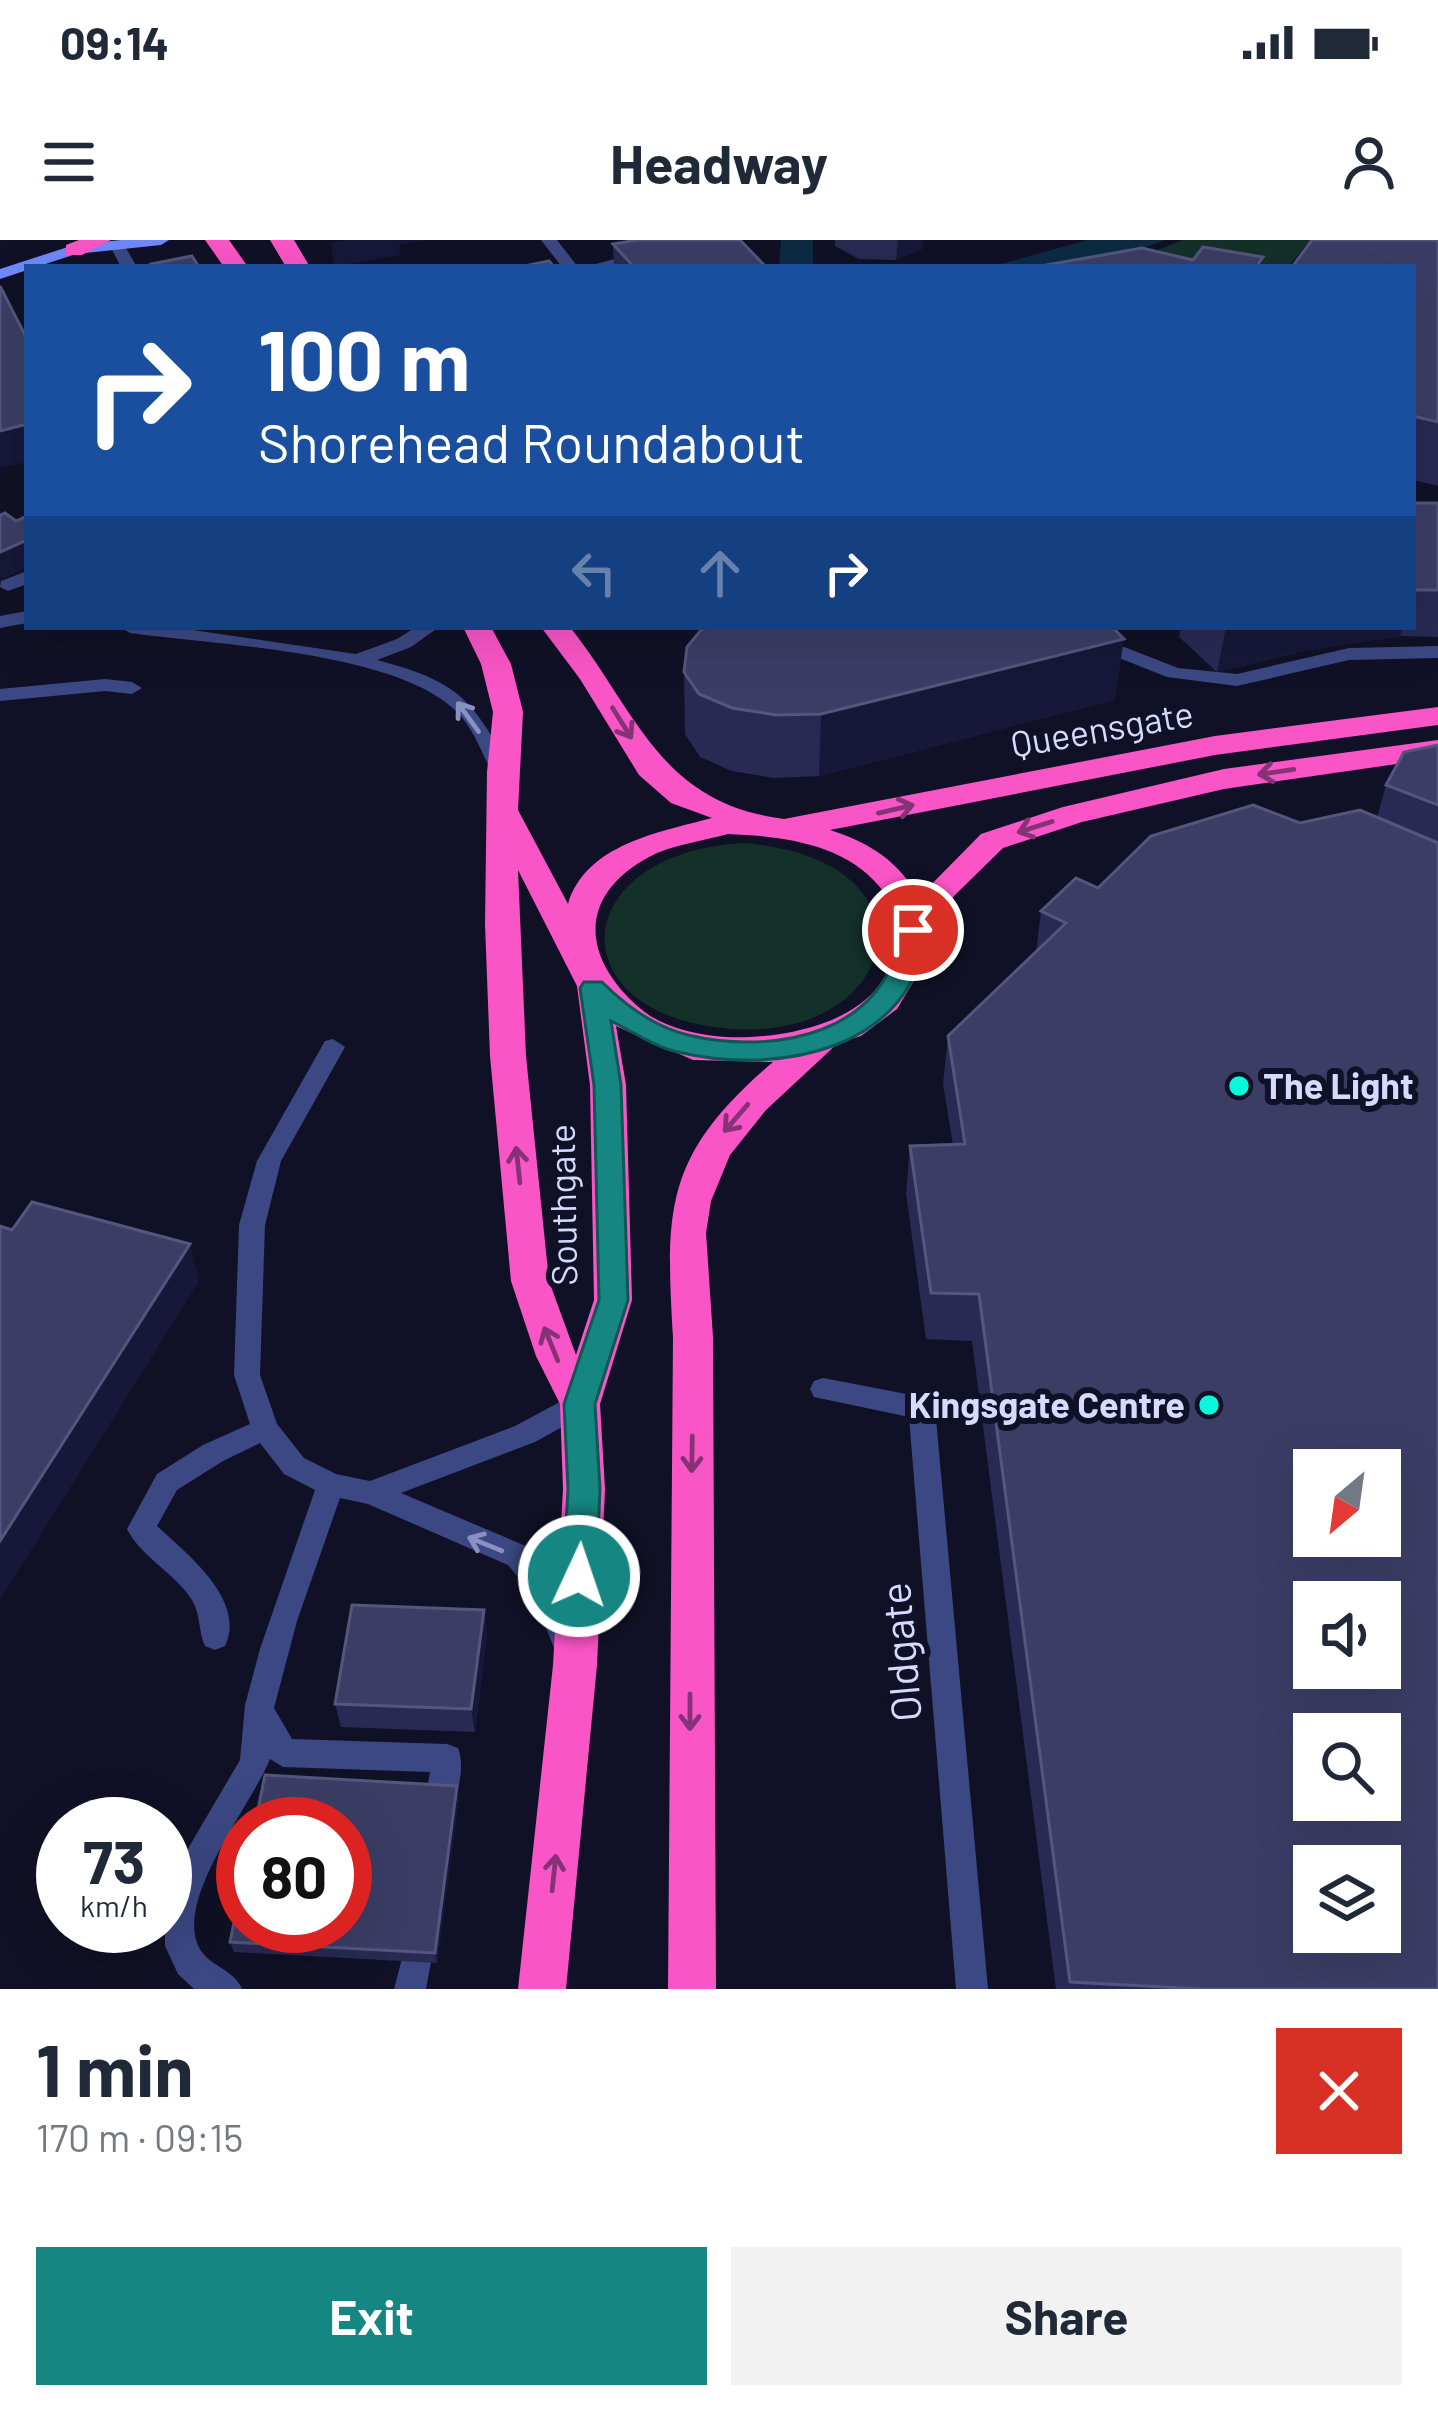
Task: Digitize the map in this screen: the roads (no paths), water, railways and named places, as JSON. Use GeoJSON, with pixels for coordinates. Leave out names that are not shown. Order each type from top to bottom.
{"type":"FeatureCollection","features":[{"type":"Feature","properties":{"kind":"highway"},"geometry":{"type":"LineString","coordinates":[[74,250],[109,243]]}},
{"type":"Feature","properties":{"kind":"highway"},"geometry":{"type":"LineString","coordinates":[[479,630],[496,664],[508,712],[502,772],[508,1056],[530,1281],[556,1356],[580,1404]]}},
{"type":"Feature","properties":{"kind":"highway"},"geometry":{"type":"LineString","coordinates":[[557,630],[593,676],[650,768],[682,796],[829,840],[874,864],[906,905],[913,930],[910,962],[893,993],[863,1020],[822,1040],[754,1098],[724,1131],[699,1175],[687,1233],[693,1336],[692,1989]]}},
{"type":"Feature","properties":{"kind":"highway","name":"Queensgate"},"geometry":{"type":"LineString","coordinates":[[772,825],[859,818],[1036,780],[1438,716]]}},
{"type":"Feature","properties":{"kind":"highway","name":"Queensgate"},"geometry":{"type":"LineString","coordinates":[[913,930],[942,888],[992,841],[1074,814],[1224,779],[1438,749]]}},
{"type":"Feature","properties":{"kind":"highway"},"geometry":{"type":"LineString","coordinates":[[503,809],[593,988],[617,1013],[680,1043],[745,1052],[822,1040]]}},
{"type":"Feature","properties":{"kind":"highway"},"geometry":{"type":"LineString","coordinates":[[575,949],[576,922],[585,897],[602,874],[626,855],[690,829],[772,825]]}},
{"type":"Feature","properties":{"kind":"highway","name":"Southgate"},"geometry":{"type":"LineString","coordinates":[[542,1989],[575,1665],[584,1489],[580,1404],[613,1300],[608,1085],[593,988]]}},
{"type":"Feature","properties":{"kind":"main road"},"geometry":{"type":"LineString","coordinates":[[109,243],[161,240]]}},
{"type":"Feature","properties":{"kind":"main road"},"geometry":{"type":"LineString","coordinates":[[31,264],[74,250]]}},
{"type":"Feature","properties":{"kind":"street"},"geometry":{"type":"LineString","coordinates":[[549,240],[568,264]]}},
{"type":"Feature","properties":{"kind":"street"},"geometry":{"type":"LineString","coordinates":[[607,264],[652,255]]}},
{"type":"Feature","properties":{"kind":"street"},"geometry":{"type":"LineString","coordinates":[[152,630],[358,661],[441,689],[464,706],[502,772]]}},
{"type":"Feature","properties":{"kind":"street"},"geometry":{"type":"LineString","coordinates":[[251,630],[275,647]]}},
{"type":"Feature","properties":{"kind":"street"},"geometry":{"type":"LineString","coordinates":[[358,661],[424,630]]}},
{"type":"Feature","properties":{"kind":"street"},"geometry":{"type":"LineString","coordinates":[[1076,646],[1102,634],[1174,673],[1237,680],[1349,654],[1438,652]]}},
{"type":"Feature","properties":{"kind":"street"},"geometry":{"type":"LineString","coordinates":[[0,695],[105,685],[132,688]]}},
{"type":"Feature","properties":{"kind":"street"},"geometry":{"type":"LineString","coordinates":[[333,1046],[269,1161],[252,1225],[247,1375],[265,1430],[294,1466],[331,1485],[371,1493],[518,1556],[543,1587],[575,1665]]}},
{"type":"Feature","properties":{"kind":"street","name":"Oldgate"},"geometry":{"type":"LineString","coordinates":[[823,1389],[922,1408],[972,1989]]}},
{"type":"Feature","properties":{"kind":"street"},"geometry":{"type":"LineString","coordinates":[[371,1493],[525,1434],[580,1404]]}},
{"type":"Feature","properties":{"kind":"street"},"geometry":{"type":"LineString","coordinates":[[215,1636],[217,1616],[204,1592],[141,1529],[167,1482],[213,1453],[265,1430]]}},
{"type":"Feature","properties":{"kind":"street"},"geometry":{"type":"LineString","coordinates":[[226,1989],[208,1982],[192,1967],[178,1935],[186,1892],[215,1828],[256,1759],[259,1709],[307,1544],[331,1485]]}},
{"type":"Feature","properties":{"kind":"street"},"geometry":{"type":"LineString","coordinates":[[259,1709],[283,1753],[447,1758],[441,1796]]}},
{"type":"Feature","properties":{"kind":"water"},"geometry":{"type":"Polygon","coordinates":[[[1088,240],[1165,240],[1102,264],[1001,264],[1088,240]]]}},
{"type":"Feature","properties":{"kind":"waterway"},"geometry":{"type":"LineString","coordinates":[[796,264],[797,240]]}},
{"type":"Feature","properties":{"kind":"place","name":"The Light"},"geometry":{"type":"Point","coordinates":[1239,1086]}},
{"type":"Feature","properties":{"kind":"place","name":"Kingsgate Centre"},"geometry":{"type":"Point","coordinates":[1209,1405]}}]}
